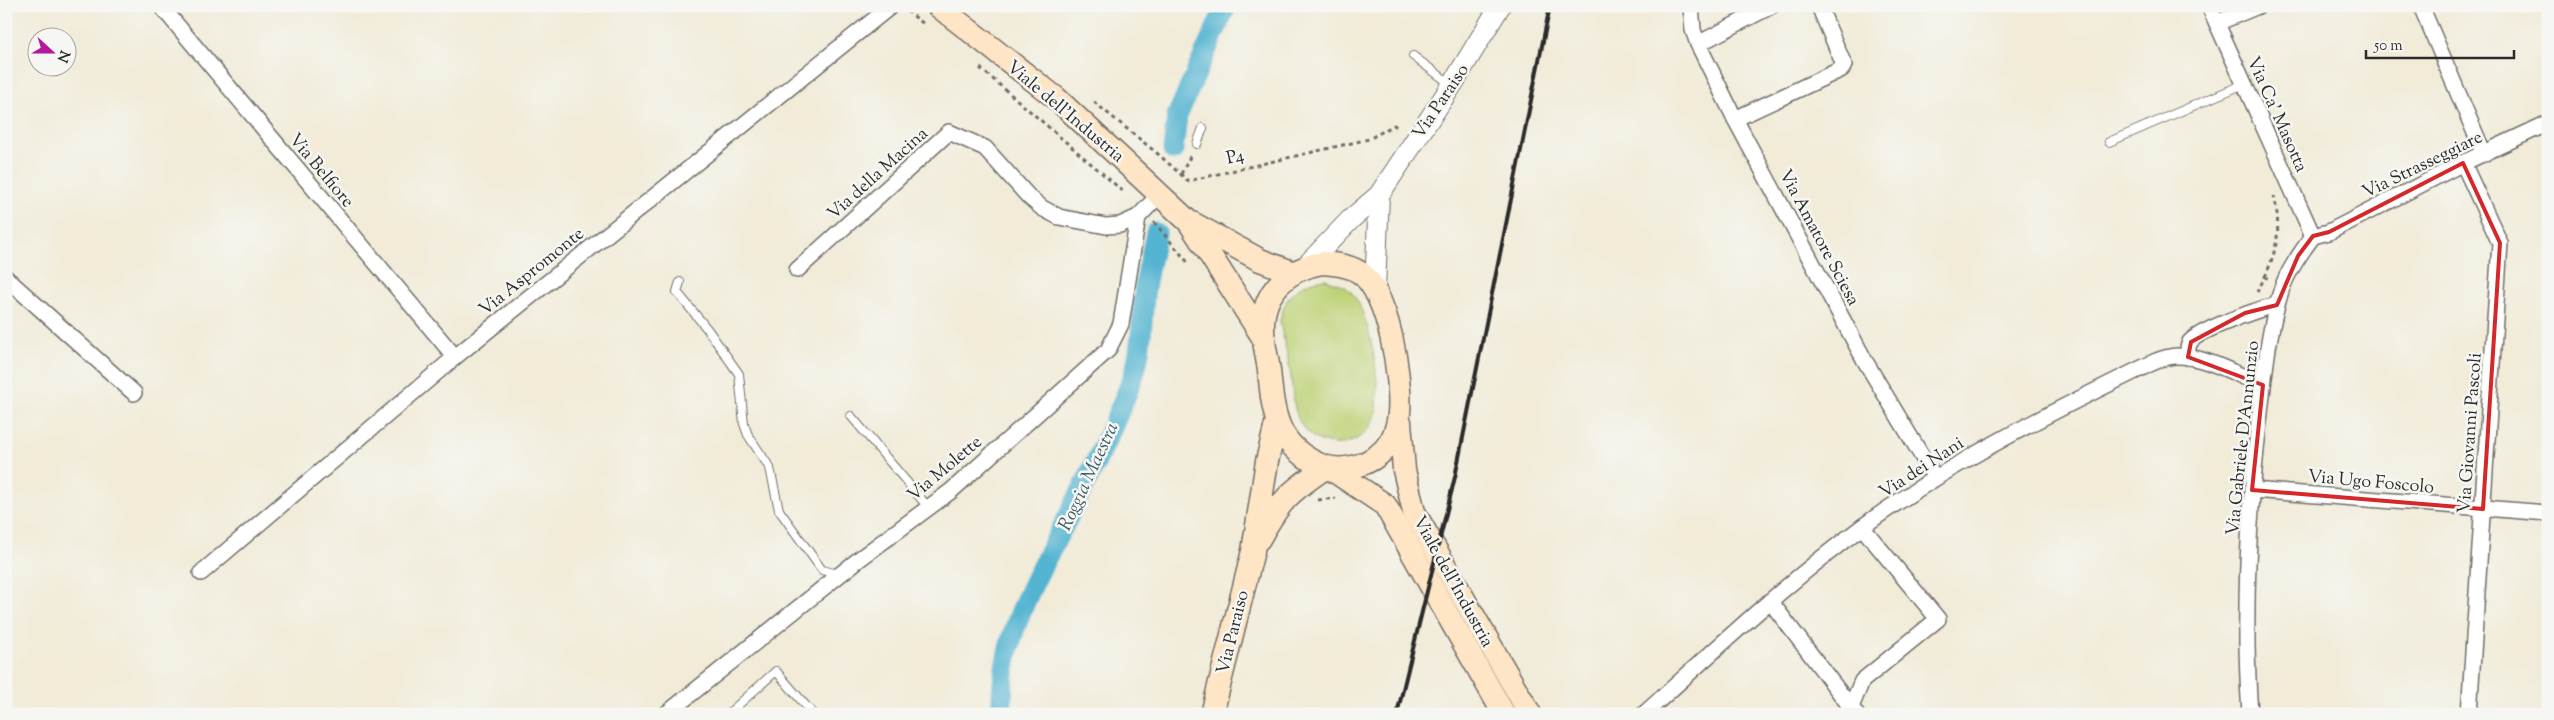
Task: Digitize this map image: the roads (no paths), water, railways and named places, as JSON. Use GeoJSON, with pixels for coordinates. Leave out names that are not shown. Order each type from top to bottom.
{"type":"FeatureCollection","features":[{"type":"Feature","properties":{"kind":"main road","name":"Viale dell'Industria"},"geometry":{"type":"LineString","coordinates":[[938,6],[1056,98],[1161,193],[1189,222],[1264,339]]}},
{"type":"Feature","properties":{"kind":"main road","name":"Viale dell'Industria"},"geometry":{"type":"LineString","coordinates":[[1189,222],[1260,260],[1299,269]]}},
{"type":"Feature","properties":{"kind":"main road"},"geometry":{"type":"LineString","coordinates":[[1322,263],[1342,265],[1359,272],[1375,289],[1384,311],[1398,376],[1398,426],[1392,440],[1376,458],[1356,467],[1328,468],[1298,454],[1284,438],[1277,420],[1264,339],[1263,328],[1266,308],[1274,290],[1299,269],[1322,263]]}},
{"type":"Feature","properties":{"kind":"main road","name":"Viale dell'Industria"},"geometry":{"type":"LineString","coordinates":[[1399,409],[1404,470],[1414,512],[1530,714]]}},
{"type":"Feature","properties":{"kind":"main road","name":"Via Paraiso"},"geometry":{"type":"LineString","coordinates":[[1212,714],[1253,551],[1267,461],[1277,420]]}},
{"type":"Feature","properties":{"kind":"main road","name":"Viale dell'Industria"},"geometry":{"type":"LineString","coordinates":[[1328,468],[1385,505],[1430,581],[1504,714]]}},
{"type":"Feature","properties":{"kind":"main road","name":"Via Paraiso"},"geometry":{"type":"LineString","coordinates":[[1253,551],[1283,500],[1294,489],[1328,468]]}},
{"type":"Feature","properties":{"kind":"street","name":"Via Belfiore"},"geometry":{"type":"LineString","coordinates":[[161,6],[454,357]]}},
{"type":"Feature","properties":{"kind":"street","name":"Via Aspromonte"},"geometry":{"type":"LineString","coordinates":[[201,574],[454,357],[891,6]]}},
{"type":"Feature","properties":{"kind":"street","name":"Via Paraiso"},"geometry":{"type":"LineString","coordinates":[[1299,269],[1351,218],[1379,195],[1414,139],[1452,85],[1500,6]]}},
{"type":"Feature","properties":{"kind":"street","name":"Via Amatore Sciesa"},"geometry":{"type":"LineString","coordinates":[[1691,6],[1693,30],[1698,44],[1735,119],[1865,361],[1935,478]]}},
{"type":"Feature","properties":{"kind":"street"},"geometry":{"type":"LineString","coordinates":[[1698,44],[1771,6]]}},
{"type":"Feature","properties":{"kind":"street"},"geometry":{"type":"LineString","coordinates":[[1735,119],[1842,69],[1844,65],[1819,6]]}},
{"type":"Feature","properties":{"kind":"street","name":"Via Ca' Masotta"},"geometry":{"type":"LineString","coordinates":[[2209,6],[2313,236]]}},
{"type":"Feature","properties":{"kind":"street"},"geometry":{"type":"LineString","coordinates":[[2217,23],[2258,6]]}},
{"type":"Feature","properties":{"kind":"street"},"geometry":{"type":"LineString","coordinates":[[2421,6],[2484,154]]}},
{"type":"Feature","properties":{"kind":"street","name":"Via Strasseggiare"},"geometry":{"type":"LineString","coordinates":[[2313,236],[2329,232],[2463,163],[2548,123]]}},
{"type":"Feature","properties":{"kind":"street","name":"Via della Macina"},"geometry":{"type":"LineString","coordinates":[[797,270],[949,132],[985,148],[1028,196],[1042,208],[1059,217],[1106,226],[1120,224],[1141,214]]}},
{"type":"Feature","properties":{"kind":"street","name":"Via Giovanni Pascoli"},"geometry":{"type":"LineString","coordinates":[[2463,163],[2500,243],[2484,509],[2469,714]]}},
{"type":"Feature","properties":{"kind":"street"},"geometry":{"type":"LineString","coordinates":[[1141,214],[1161,193]]}},
{"type":"Feature","properties":{"kind":"street","name":"Via Paraiso"},"geometry":{"type":"LineString","coordinates":[[1375,289],[1379,195]]}},
{"type":"Feature","properties":{"kind":"street","name":"Via Molette"},"geometry":{"type":"LineString","coordinates":[[666,714],[840,574],[951,491],[1108,350],[1121,324],[1141,214]]}},
{"type":"Feature","properties":{"kind":"street","name":"Via Gabriele D'Annunzio"},"geometry":{"type":"LineString","coordinates":[[2250,714],[2247,622],[2252,490],[2263,385],[2277,305],[2283,286],[2298,256],[2313,236]]}},
{"type":"Feature","properties":{"kind":"street"},"geometry":{"type":"LineString","coordinates":[[6,278],[134,394]]}},
{"type":"Feature","properties":{"kind":"street"},"geometry":{"type":"LineString","coordinates":[[2188,357],[2188,346],[2195,338],[2246,313],[2277,305]]}},
{"type":"Feature","properties":{"kind":"street","name":"Via dei Nani"},"geometry":{"type":"LineString","coordinates":[[1644,714],[1770,601],[1862,527],[1935,478],[2005,436],[2154,362],[2169,357],[2188,357],[2263,385]]}},
{"type":"Feature","properties":{"kind":"street","name":"Via Ugo Foscolo"},"geometry":{"type":"LineString","coordinates":[[2252,490],[2548,513]]}},
{"type":"Feature","properties":{"kind":"street"},"geometry":{"type":"LineString","coordinates":[[1852,712],[1862,681],[1938,618],[1862,527]]}},
{"type":"Feature","properties":{"kind":"street"},"geometry":{"type":"LineString","coordinates":[[1770,601],[1852,712]]}},
{"type":"Feature","properties":{"kind":"lane"},"geometry":{"type":"LineString","coordinates":[[1413,56],[1452,85]]}},
{"type":"Feature","properties":{"kind":"lane"},"geometry":{"type":"LineString","coordinates":[[2108,142],[2244,84]]}},
{"type":"Feature","properties":{"kind":"lane"},"geometry":{"type":"LineString","coordinates":[[1197,144],[1203,128]]}},
{"type":"Feature","properties":{"kind":"lane"},"geometry":{"type":"LineString","coordinates":[[680,282],[677,292],[708,330],[739,374],[744,424],[748,435],[770,468],[779,510],[822,570],[840,574]]}},
{"type":"Feature","properties":{"kind":"lane"},"geometry":{"type":"LineString","coordinates":[[851,416],[928,507]]}},
{"type":"Feature","properties":{"kind":"lane"},"geometry":{"type":"LineString","coordinates":[[728,714],[776,671],[813,714]]}},
{"type":"Feature","properties":{"kind":"waterway","name":"Roggia Maestra"},"geometry":{"type":"LineString","coordinates":[[1173,150],[1177,116],[1226,6]]}},
{"type":"Feature","properties":{"kind":"waterway","name":"Roggia Maestra"},"geometry":{"type":"LineString","coordinates":[[1002,714],[1006,661],[1012,636],[1021,612],[1042,566],[1101,452],[1135,372],[1146,281],[1156,233]]}},
{"type":"Feature","properties":{"kind":"railway"},"geometry":{"type":"LineString","coordinates":[[1397,714],[1455,477],[1550,6]]}}]}
